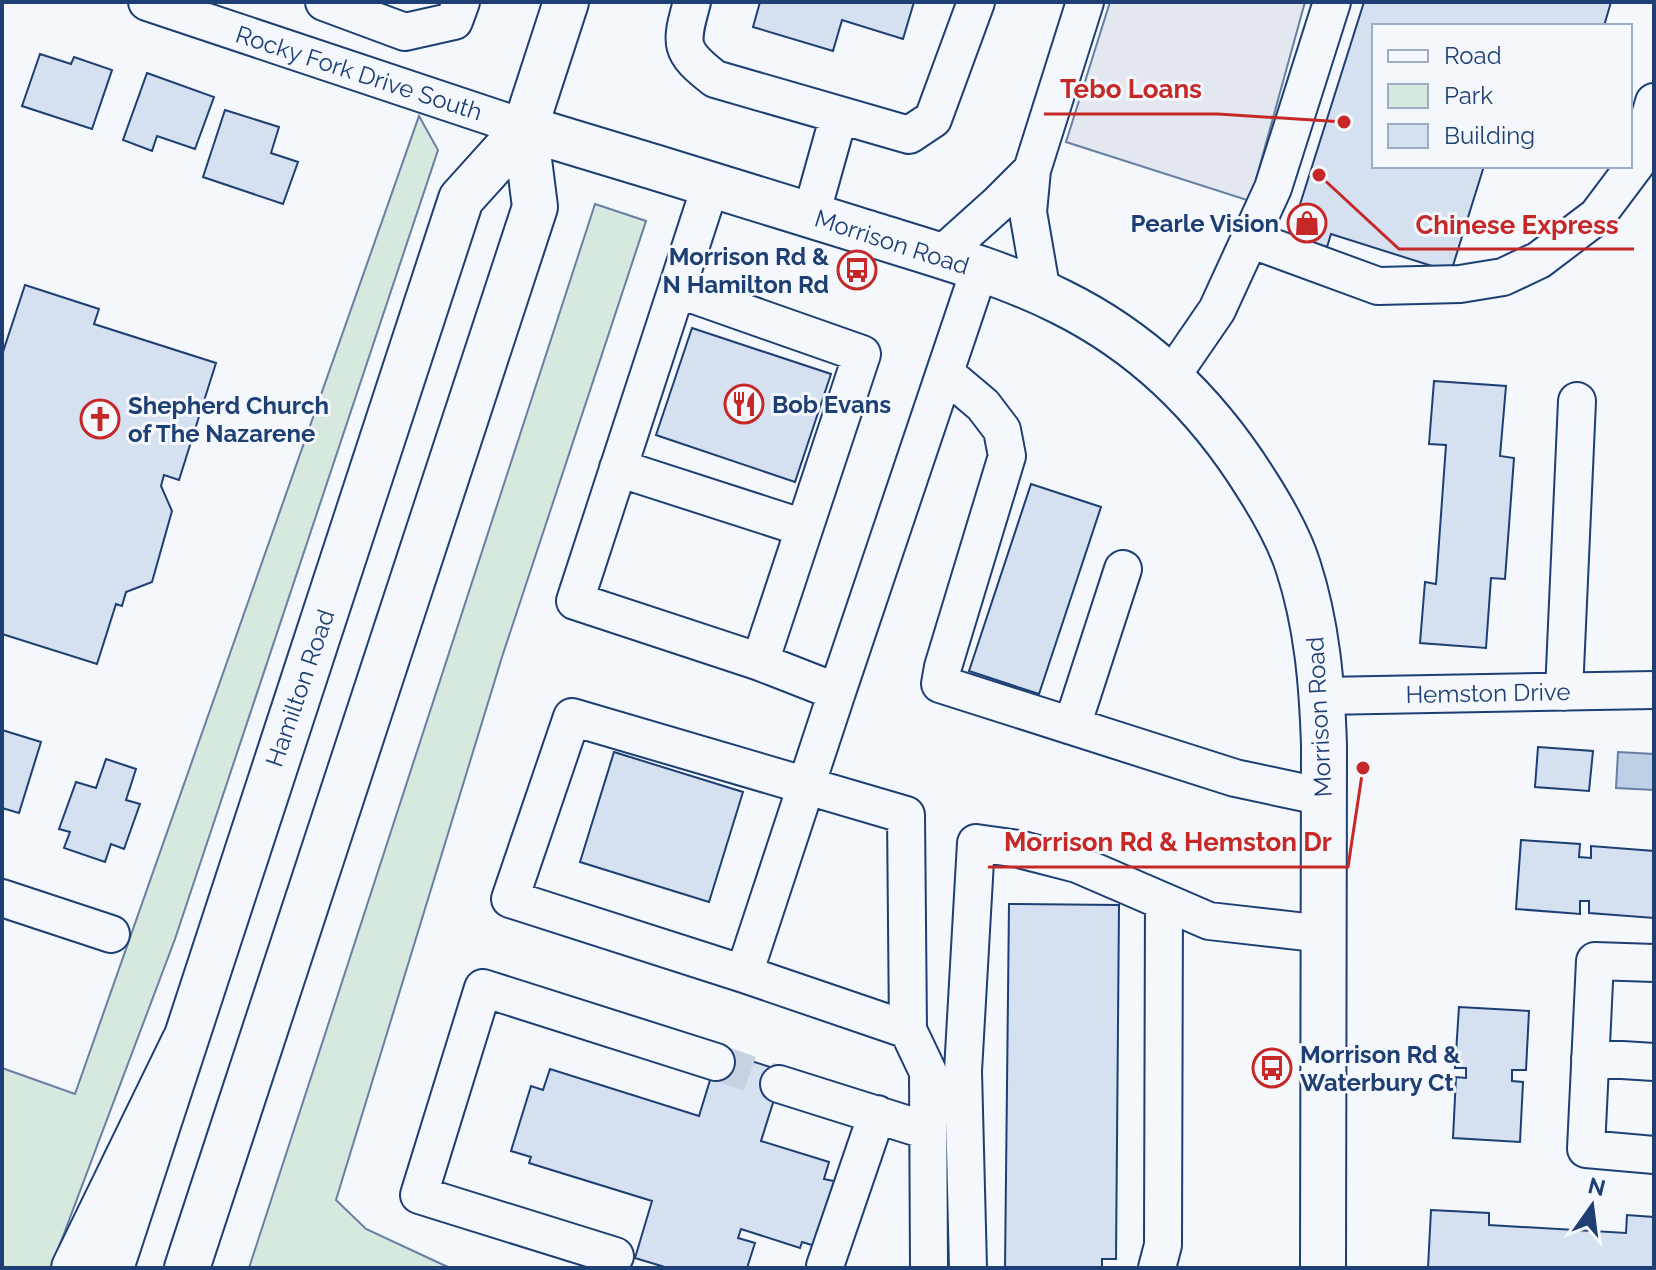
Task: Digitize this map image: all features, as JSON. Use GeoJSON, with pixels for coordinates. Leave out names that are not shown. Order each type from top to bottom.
{"type":"FeatureCollection","features":[{"type":"Feature","properties":{"kind":"main road","name":"Hamilton Road"},"geometry":{"type":"LineString","coordinates":[[111,1268],[461,199],[525,128],[566,2]]}},
{"type":"Feature","properties":{"kind":"main road","name":"Hamilton Road"},"geometry":{"type":"LineString","coordinates":[[187,1268],[535,207],[525,128]]}},
{"type":"Feature","properties":{"kind":"main road","name":"Morrison Road"},"geometry":{"type":"LineString","coordinates":[[525,128],[811,215],[1042,293],[1106,326],[1152,359],[1199,405],[1237,454],[1278,521],[1298,564],[1314,627],[1322,696],[1323,1268]]}},
{"type":"Feature","properties":{"kind":"main road"},"geometry":{"type":"LineString","coordinates":[[74,1268],[184,1042]]}},
{"type":"Feature","properties":{"kind":"street"},"geometry":{"type":"LineString","coordinates":[[324,2],[405,32],[454,21],[461,2]]}},
{"type":"Feature","properties":{"kind":"street"},"geometry":{"type":"LineString","coordinates":[[692,2],[684,47],[693,62],[715,79],[909,135],[933,119],[976,2]]}},
{"type":"Feature","properties":{"kind":"street"},"geometry":{"type":"LineString","coordinates":[[1171,377],[1217,310],[1273,188],[1332,2]]}},
{"type":"Feature","properties":{"kind":"street","name":"Rocky Fork Drive South"},"geometry":{"type":"LineString","coordinates":[[153,3],[525,128]]}},
{"type":"Feature","properties":{"kind":"street"},"geometry":{"type":"LineString","coordinates":[[1042,293],[1028,212],[1032,170],[1077,4]]}},
{"type":"Feature","properties":{"kind":"street"},"geometry":{"type":"LineString","coordinates":[[1250,239],[1378,286],[1460,284],[1503,277],[1539,260],[1597,216],[1636,164],[1654,102]]}},
{"type":"Feature","properties":{"kind":"street"},"geometry":{"type":"LineString","coordinates":[[811,215],[839,115]]}},
{"type":"Feature","properties":{"kind":"street"},"geometry":{"type":"LineString","coordinates":[[939,257],[1032,170]]}},
{"type":"Feature","properties":{"kind":"street"},"geometry":{"type":"LineString","coordinates":[[711,184],[575,601],[760,662],[837,692]]}},
{"type":"Feature","properties":{"kind":"street"},"geometry":{"type":"LineString","coordinates":[[744,974],[979,271]]}},
{"type":"Feature","properties":{"kind":"street"},"geometry":{"type":"LineString","coordinates":[[677,289],[862,354],[760,662]]}},
{"type":"Feature","properties":{"kind":"street"},"geometry":{"type":"LineString","coordinates":[[945,373],[983,405],[1002,430],[1007,456],[940,684],[1235,778],[1324,797]]}},
{"type":"Feature","properties":{"kind":"street"},"geometry":{"type":"LineString","coordinates":[[1564,692],[1577,401]]}},
{"type":"Feature","properties":{"kind":"street"},"geometry":{"type":"LineString","coordinates":[[618,468],[804,528]]}},
{"type":"Feature","properties":{"kind":"street"},"geometry":{"type":"LineString","coordinates":[[1072,726],[1123,569]]}},
{"type":"Feature","properties":{"kind":"street","name":"Hemston Drive"},"geometry":{"type":"LineString","coordinates":[[1322,696],[1654,690]]}},
{"type":"Feature","properties":{"kind":"street"},"geometry":{"type":"LineString","coordinates":[[908,1030],[510,899],[572,717],[906,815],[908,1030],[928,1072],[929,1268]]}},
{"type":"Feature","properties":{"kind":"street"},"geometry":{"type":"LineString","coordinates":[[968,1268],[963,1071],[976,843],[1019,849],[1077,864],[1209,921],[1324,934]]}},
{"type":"Feature","properties":{"kind":"street"},"geometry":{"type":"LineString","coordinates":[[2,898],[111,934]]}},
{"type":"Feature","properties":{"kind":"street"},"geometry":{"type":"LineString","coordinates":[[1157,1268],[1163,1245],[1164,902]]}},
{"type":"Feature","properties":{"kind":"street"},"geometry":{"type":"LineString","coordinates":[[1654,963],[1595,961],[1586,1149],[1654,1155]]}},
{"type":"Feature","properties":{"kind":"street"},"geometry":{"type":"LineString","coordinates":[[615,1256],[419,1195],[483,988],[716,1062]]}},
{"type":"Feature","properties":{"kind":"street"},"geometry":{"type":"LineString","coordinates":[[1590,1058],[1654,1062]]}},
{"type":"Feature","properties":{"kind":"street"},"geometry":{"type":"LineString","coordinates":[[779,1084],[928,1131]]}},
{"type":"Feature","properties":{"kind":"street"},"geometry":{"type":"LineString","coordinates":[[825,1266],[877,1114]]}},
{"type":"Feature","properties":{"kind":"green space"},"geometry":{"type":"Polygon","coordinates":[[[419,116],[438,150],[175,939],[51,1268],[2,1268],[2,1068],[75,1094],[419,116]]]}},
{"type":"Feature","properties":{"kind":"green space"},"geometry":{"type":"Polygon","coordinates":[[[595,204],[646,221],[502,657],[336,1200],[366,1229],[450,1268],[249,1268],[595,204]]]}},
{"type":"Feature","properties":{"kind":"shaded area"},"geometry":{"type":"Polygon","coordinates":[[[1110,2],[1305,2],[1250,201],[1066,142],[1110,2]]]}},
{"type":"Feature","properties":{"kind":"water"},"geometry":{"type":"Polygon","coordinates":[[[1618,752],[1654,754],[1654,790],[1616,788],[1618,752]]]}},
{"type":"Feature","properties":{"kind":"building"},"geometry":{"type":"Polygon","coordinates":[[[760,2],[914,2],[903,39],[842,20],[833,51],[753,27],[760,2]]]}},
{"type":"Feature","properties":{"kind":"building"},"geometry":{"type":"Polygon","coordinates":[[[1364,2],[1611,2],[1605,24],[1372,24],[1372,168],[1483,168],[1451,272],[1331,234],[1327,247],[1290,236],[1364,2]]]}},
{"type":"Feature","properties":{"kind":"building"},"geometry":{"type":"Polygon","coordinates":[[[40,54],[71,64],[74,57],[112,70],[92,129],[22,106],[40,54]]]}},
{"type":"Feature","properties":{"kind":"building"},"geometry":{"type":"Polygon","coordinates":[[[147,73],[214,97],[195,149],[157,136],[152,151],[123,140],[147,73]]]}},
{"type":"Feature","properties":{"kind":"building"},"geometry":{"type":"Polygon","coordinates":[[[225,110],[279,127],[271,153],[298,162],[283,204],[203,177],[225,110]]]}},
{"type":"Feature","properties":{"kind":"building","name":"Shepherd Church of The Nazarene"},"geometry":{"type":"Polygon","coordinates":[[[25,285],[99,309],[94,324],[216,363],[179,480],[164,475],[161,486],[172,511],[152,582],[126,592],[122,606],[116,604],[97,664],[2,634],[2,355],[25,285]]]}},
{"type":"Feature","properties":{"kind":"building","name":"Bob Evans"},"geometry":{"type":"Polygon","coordinates":[[[692,328],[831,374],[795,482],[656,435],[692,328]]]}},
{"type":"Feature","properties":{"kind":"building"},"geometry":{"type":"Polygon","coordinates":[[[1434,381],[1506,386],[1500,456],[1514,458],[1505,579],[1491,578],[1486,648],[1420,643],[1425,582],[1436,584],[1446,445],[1429,444],[1434,381]]]}},
{"type":"Feature","properties":{"kind":"building"},"geometry":{"type":"Polygon","coordinates":[[[1031,484],[1101,507],[1039,694],[969,671],[1031,484]]]}},
{"type":"Feature","properties":{"kind":"building"},"geometry":{"type":"Polygon","coordinates":[[[2,730],[41,742],[19,813],[2,808],[2,730]]]}},
{"type":"Feature","properties":{"kind":"building"},"geometry":{"type":"Polygon","coordinates":[[[1538,747],[1593,751],[1589,791],[1535,787],[1538,747]]]}},
{"type":"Feature","properties":{"kind":"building"},"geometry":{"type":"Polygon","coordinates":[[[614,752],[743,792],[709,902],[580,862],[614,752]]]}},
{"type":"Feature","properties":{"kind":"building"},"geometry":{"type":"Polygon","coordinates":[[[106,759],[136,769],[126,800],[140,804],[124,849],[111,844],[105,862],[64,848],[70,832],[59,829],[76,782],[96,788],[106,759]]]}},
{"type":"Feature","properties":{"kind":"building"},"geometry":{"type":"Polygon","coordinates":[[[1521,840],[1580,844],[1579,857],[1591,858],[1591,846],[1654,851],[1654,918],[1589,913],[1589,901],[1580,901],[1580,914],[1516,909],[1521,840]]]}},
{"type":"Feature","properties":{"kind":"building"},"geometry":{"type":"Polygon","coordinates":[[[1009,904],[1119,905],[1116,1259],[1102,1259],[1102,1268],[1005,1268],[1009,904]]]}},
{"type":"Feature","properties":{"kind":"building"},"geometry":{"type":"Polygon","coordinates":[[[1459,1007],[1529,1011],[1526,1070],[1512,1070],[1512,1081],[1523,1082],[1520,1142],[1453,1138],[1456,1077],[1466,1078],[1466,1068],[1455,1068],[1459,1007]]]}},
{"type":"Feature","properties":{"kind":"building"},"geometry":{"type":"Polygon","coordinates":[[[719,1051],[783,1071],[761,1141],[829,1162],[824,1179],[838,1182],[818,1247],[802,1242],[800,1248],[741,1229],[738,1238],[755,1243],[747,1268],[668,1268],[635,1258],[652,1201],[529,1163],[531,1157],[511,1151],[531,1086],[543,1090],[550,1069],[699,1116],[719,1051]]]}},
{"type":"Feature","properties":{"kind":"building"},"geometry":{"type":"Polygon","coordinates":[[[1431,1210],[1489,1213],[1489,1225],[1626,1233],[1627,1215],[1654,1217],[1654,1268],[1428,1268],[1431,1210]]]}},
{"type":"Feature","properties":{"kind":"tunnel"},"geometry":{"type":"LineString","coordinates":[[716,1062],[779,1084]]}},
{"type":"Feature","properties":{"kind":"place","name":"Tebo Loans"},"geometry":{"type":"Point","coordinates":[1344,122]}},
{"type":"Feature","properties":{"kind":"place","name":"Chinese Express"},"geometry":{"type":"Point","coordinates":[1319,175]}},
{"type":"Feature","properties":{"kind":"place","name":"Pearle Vision"},"geometry":{"type":"Point","coordinates":[1307,223]}},
{"type":"Feature","properties":{"kind":"place","name":"Morrison Rd & N Hamilton Rd"},"geometry":{"type":"Point","coordinates":[857,270]}},
{"type":"Feature","properties":{"kind":"place","name":"Bob Evans"},"geometry":{"type":"Point","coordinates":[744,404]}},
{"type":"Feature","properties":{"kind":"place","name":"Shepherd Church of The Nazarene"},"geometry":{"type":"Point","coordinates":[100,419]}},
{"type":"Feature","properties":{"kind":"place","name":"Morrison Rd & Hemston Dr"},"geometry":{"type":"Point","coordinates":[1363,768]}},
{"type":"Feature","properties":{"kind":"place","name":"Morrison Rd & Waterbury Ct"},"geometry":{"type":"Point","coordinates":[1272,1068]}}]}
